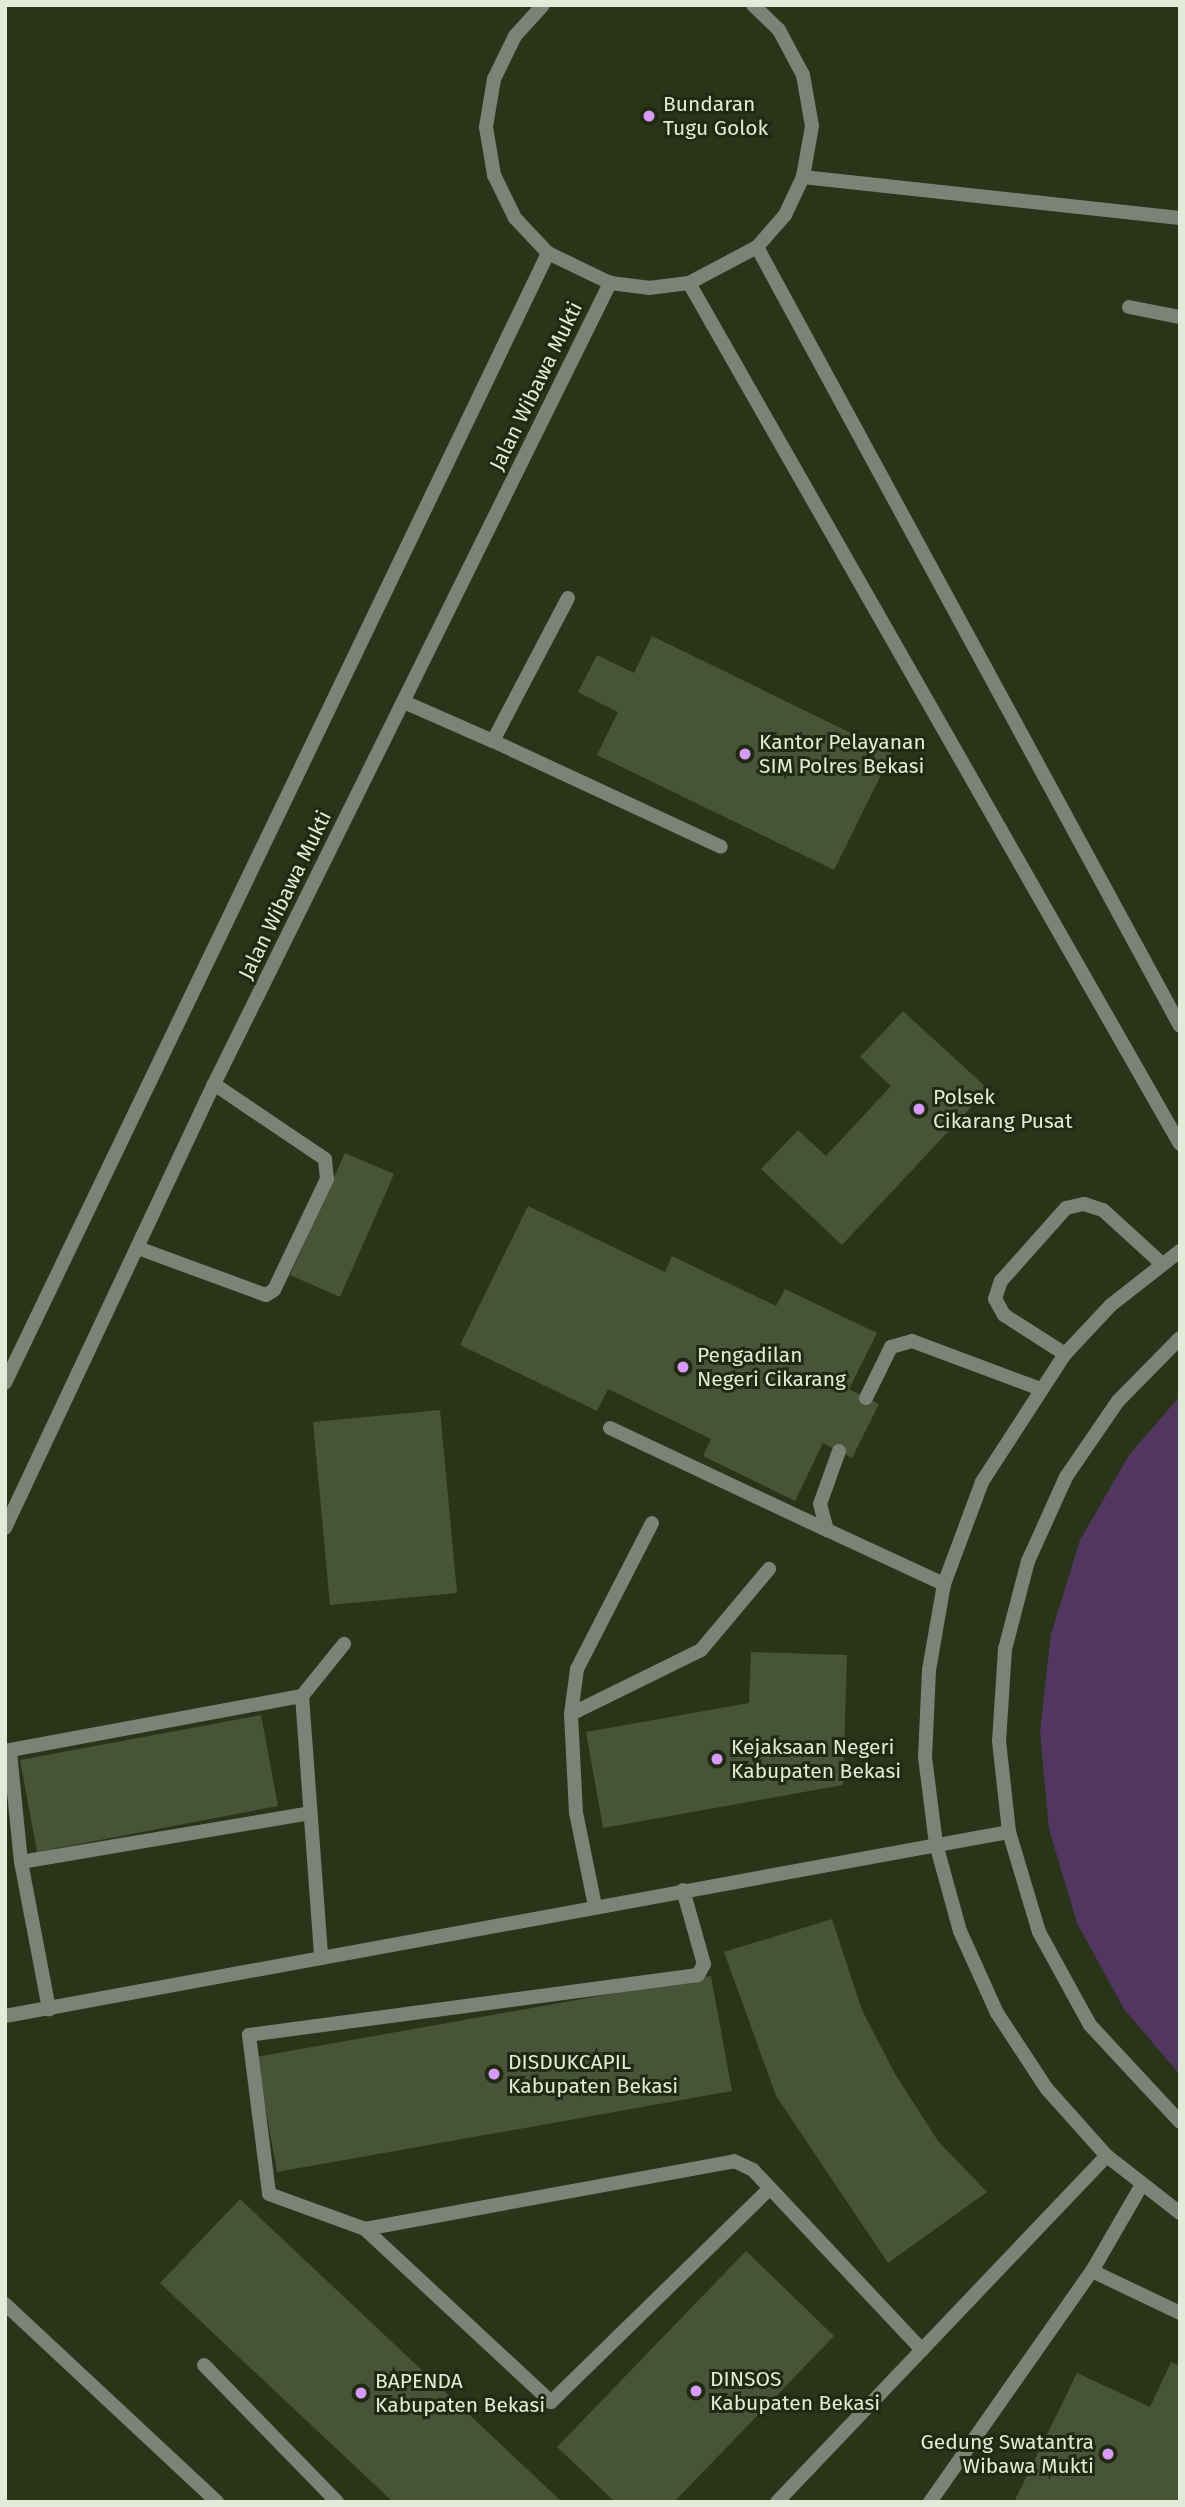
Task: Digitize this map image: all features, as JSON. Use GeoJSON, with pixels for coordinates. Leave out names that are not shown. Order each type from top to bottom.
{"type":"FeatureCollection","features":[{"type":"Feature","properties":{"kind":"lane"},"geometry":{"type":"LineString","coordinates":[[543,5],[514,36],[494,79],[486,127],[494,175],[514,218],[548,253],[610,284],[689,284],[757,247],[785,215],[803,177],[812,126],[803,75],[779,30],[753,5]]}},
{"type":"Feature","properties":{"kind":"lane"},"geometry":{"type":"LineString","coordinates":[[803,177],[1180,218]]}},
{"type":"Feature","properties":{"kind":"lane"},"geometry":{"type":"LineString","coordinates":[[757,247],[1180,1026]]}},
{"type":"Feature","properties":{"kind":"lane","name":"Jalan Wibawa Mukti"},"geometry":{"type":"LineString","coordinates":[[5,1383],[548,253]]}},
{"type":"Feature","properties":{"kind":"lane","name":"Jalan Wibawa Mukti"},"geometry":{"type":"LineString","coordinates":[[5,1528],[214,1084],[610,284]]}},
{"type":"Feature","properties":{"kind":"lane"},"geometry":{"type":"LineString","coordinates":[[689,284],[1180,1144]]}},
{"type":"Feature","properties":{"kind":"lane"},"geometry":{"type":"LineString","coordinates":[[1129,307],[1180,317]]}},
{"type":"Feature","properties":{"kind":"lane"},"geometry":{"type":"LineString","coordinates":[[493,741],[568,598]]}},
{"type":"Feature","properties":{"kind":"lane"},"geometry":{"type":"LineString","coordinates":[[404,702],[721,847]]}},
{"type":"Feature","properties":{"kind":"lane"},"geometry":{"type":"LineString","coordinates":[[138,1248],[266,1295],[330,1172],[325,1158],[214,1084]]}},
{"type":"Feature","properties":{"kind":"lane"},"geometry":{"type":"LineString","coordinates":[[1065,1354],[1004,1315],[995,1299],[1001,1281],[1066,1208],[1084,1204],[1103,1210],[1161,1263]]}},
{"type":"Feature","properties":{"kind":"lane"},"geometry":{"type":"LineString","coordinates":[[1180,1251],[1161,1263],[1065,1354],[1038,1388],[982,1482],[944,1584],[929,1670],[925,1757],[936,1844],[960,1931],[997,2013],[1047,2089],[1107,2156],[1141,2186],[1180,2213]]}},
{"type":"Feature","properties":{"kind":"lane"},"geometry":{"type":"LineString","coordinates":[[1180,1338],[1118,1401],[1066,1477],[1028,1560],[1005,1649],[999,1741],[1009,1832],[1039,1932],[1090,2025],[1180,2122]]}},
{"type":"Feature","properties":{"kind":"lane"},"geometry":{"type":"LineString","coordinates":[[866,1398],[891,1347],[912,1341],[1038,1388]]}},
{"type":"Feature","properties":{"kind":"lane"},"geometry":{"type":"LineString","coordinates":[[610,1428],[944,1584]]}},
{"type":"Feature","properties":{"kind":"lane"},"geometry":{"type":"LineString","coordinates":[[827,1530],[820,1504],[839,1451]]}},
{"type":"Feature","properties":{"kind":"lane"},"geometry":{"type":"LineString","coordinates":[[595,1906],[576,1813],[570,1714],[577,1669],[652,1523]]}},
{"type":"Feature","properties":{"kind":"lane"},"geometry":{"type":"LineString","coordinates":[[570,1714],[701,1650],[769,1569]]}},
{"type":"Feature","properties":{"kind":"lane"},"geometry":{"type":"LineString","coordinates":[[49,2009],[21,1863],[8,1752],[302,1696],[344,1644]]}},
{"type":"Feature","properties":{"kind":"lane"},"geometry":{"type":"LineString","coordinates":[[302,1696],[321,1957]]}},
{"type":"Feature","properties":{"kind":"lane"},"geometry":{"type":"LineString","coordinates":[[21,1863],[310,1813]]}},
{"type":"Feature","properties":{"kind":"lane"},"geometry":{"type":"LineString","coordinates":[[5,2016],[683,1889],[1009,1832]]}},
{"type":"Feature","properties":{"kind":"lane"},"geometry":{"type":"LineString","coordinates":[[683,1889],[704,1964],[698,1975],[248,2037],[272,2198],[365,2229],[551,2402],[770,2188]]}},
{"type":"Feature","properties":{"kind":"lane"},"geometry":{"type":"LineString","coordinates":[[777,2502],[1107,2156]]}},
{"type":"Feature","properties":{"kind":"lane"},"geometry":{"type":"LineString","coordinates":[[365,2229],[705,2162],[734,2161],[770,2188],[922,2350]]}},
{"type":"Feature","properties":{"kind":"lane"},"geometry":{"type":"LineString","coordinates":[[930,2502],[1092,2271],[1141,2186]]}},
{"type":"Feature","properties":{"kind":"lane"},"geometry":{"type":"LineString","coordinates":[[1092,2271],[1180,2313]]}},
{"type":"Feature","properties":{"kind":"lane"},"geometry":{"type":"LineString","coordinates":[[5,2304],[217,2502]]}},
{"type":"Feature","properties":{"kind":"lane"},"geometry":{"type":"LineString","coordinates":[[204,2365],[337,2502]]}},
{"type":"Feature","properties":{"kind":"shaded area"},"geometry":{"type":"Polygon","coordinates":[[[1180,1396],[1180,2075],[1124,2009],[1077,1923],[1049,1829],[1040,1732],[1051,1634],[1080,1540],[1129,1455],[1180,1396]]]}},
{"type":"Feature","properties":{"kind":"building","name":"Kantor Pelayanan SIM Polres Bekasi"},"geometry":{"type":"Polygon","coordinates":[[[652,636],[892,753],[834,870],[597,755],[618,712],[578,692],[597,655],[634,673],[652,636]]]}},
{"type":"Feature","properties":{"kind":"building","name":"Polsek Cikarang Pusat"},"geometry":{"type":"Polygon","coordinates":[[[903,1011],[988,1089],[842,1245],[761,1169],[798,1130],[826,1156],[891,1086],[860,1057],[903,1011]]]}},
{"type":"Feature","properties":{"kind":"building"},"geometry":{"type":"Polygon","coordinates":[[[345,1153],[394,1174],[340,1297],[290,1275],[345,1153]]]}},
{"type":"Feature","properties":{"kind":"building","name":"Pengadilan Negeri Cikarang"},"geometry":{"type":"Polygon","coordinates":[[[528,1206],[665,1272],[672,1256],[776,1306],[785,1289],[877,1333],[849,1389],[879,1404],[852,1458],[823,1443],[795,1501],[703,1456],[711,1439],[608,1389],[597,1411],[460,1345],[528,1206]]]}},
{"type":"Feature","properties":{"kind":"building"},"geometry":{"type":"Polygon","coordinates":[[[440,1410],[457,1593],[330,1605],[313,1422],[440,1410]]]}},
{"type":"Feature","properties":{"kind":"building","name":"Kejaksaan Negeri Kabupaten Bekasi"},"geometry":{"type":"Polygon","coordinates":[[[751,1652],[847,1655],[843,1785],[603,1828],[586,1732],[749,1703],[751,1652]]]}},
{"type":"Feature","properties":{"kind":"building"},"geometry":{"type":"Polygon","coordinates":[[[261,1715],[278,1806],[37,1852],[20,1760],[261,1715]]]}},
{"type":"Feature","properties":{"kind":"building"},"geometry":{"type":"Polygon","coordinates":[[[832,1919],[862,2010],[895,2074],[938,2141],[987,2192],[888,2263],[776,2096],[724,1952],[832,1919]]]}},
{"type":"Feature","properties":{"kind":"building","name":"DISDUKCAPIL Kabupaten Bekasi"},"geometry":{"type":"Polygon","coordinates":[[[711,1976],[732,2091],[277,2172],[256,2057],[711,1976]]]}},
{"type":"Feature","properties":{"kind":"building","name":"BAPENDA Kabupaten Bekasi"},"geometry":{"type":"Polygon","coordinates":[[[240,2199],[562,2502],[393,2502],[160,2283],[240,2199]]]}},
{"type":"Feature","properties":{"kind":"building","name":"DINSOS Kabupaten Bekasi"},"geometry":{"type":"Polygon","coordinates":[[[746,2251],[834,2336],[674,2502],[615,2502],[557,2447],[746,2251]]]}},
{"type":"Feature","properties":{"kind":"building","name":"Gedung Swatantra Wibawa Mukti"},"geometry":{"type":"Polygon","coordinates":[[[1171,2362],[1180,2366],[1180,2502],[1014,2502],[1077,2373],[1150,2407],[1171,2362]]]}},
{"type":"Feature","properties":{"kind":"place","name":"Bundaran Tugu Golok"},"geometry":{"type":"Point","coordinates":[649,116]}},
{"type":"Feature","properties":{"kind":"place","name":"Kantor Pelayanan SIM Polres Bekasi"},"geometry":{"type":"Point","coordinates":[745,754]}},
{"type":"Feature","properties":{"kind":"place","name":"Polsek Cikarang Pusat"},"geometry":{"type":"Point","coordinates":[919,1109]}},
{"type":"Feature","properties":{"kind":"place","name":"Pengadilan Negeri Cikarang"},"geometry":{"type":"Point","coordinates":[683,1367]}},
{"type":"Feature","properties":{"kind":"place","name":"Kejaksaan Negeri Kabupaten Bekasi"},"geometry":{"type":"Point","coordinates":[717,1759]}},
{"type":"Feature","properties":{"kind":"place","name":"DISDUKCAPIL Kabupaten Bekasi"},"geometry":{"type":"Point","coordinates":[494,2074]}},
{"type":"Feature","properties":{"kind":"place","name":"DINSOS Kabupaten Bekasi"},"geometry":{"type":"Point","coordinates":[696,2391]}},
{"type":"Feature","properties":{"kind":"place","name":"BAPENDA Kabupaten Bekasi"},"geometry":{"type":"Point","coordinates":[361,2393]}},
{"type":"Feature","properties":{"kind":"place","name":"Gedung Swatantra Wibawa Mukti"},"geometry":{"type":"Point","coordinates":[1108,2454]}}]}
